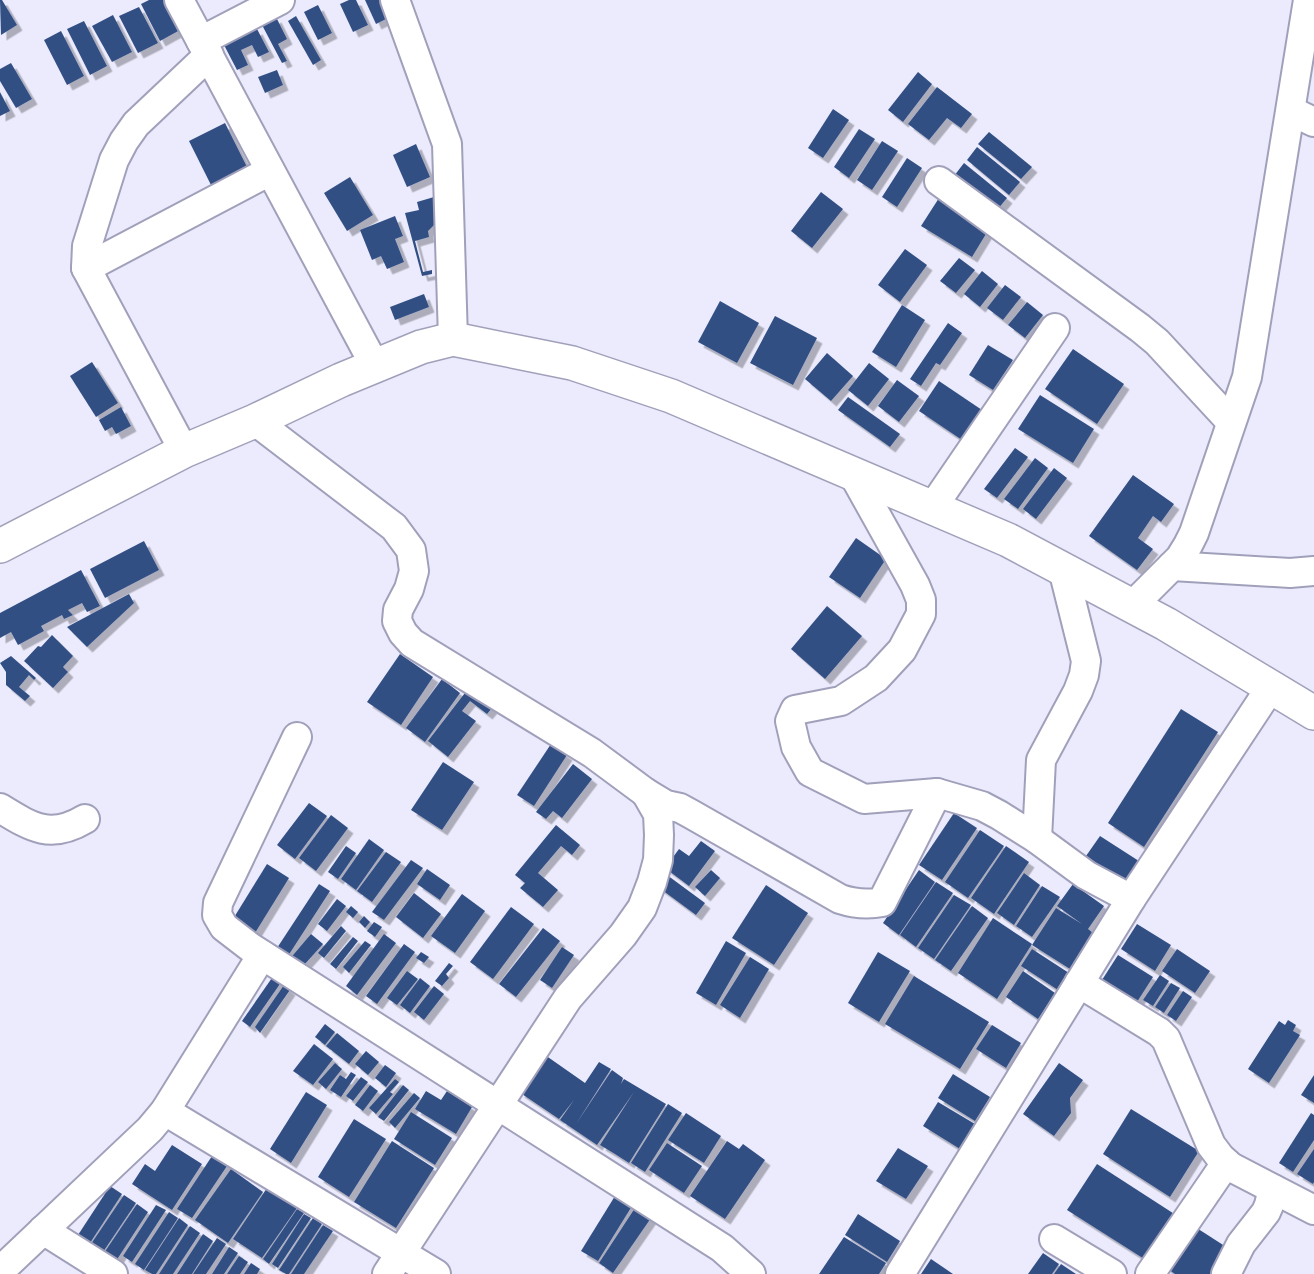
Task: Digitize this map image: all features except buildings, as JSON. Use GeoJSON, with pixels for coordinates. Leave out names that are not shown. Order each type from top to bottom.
{"type":"FeatureCollection","features":[{"type":"Feature","properties":{"kind":"street"},"geometry":{"type":"LineString","coordinates":[[178,0],[375,366]]}},
{"type":"Feature","properties":{"kind":"street"},"geometry":{"type":"LineString","coordinates":[[184,451],[86,268],[87,246],[114,160],[136,124],[205,48],[279,0]]}},
{"type":"Feature","properties":{"kind":"street"},"geometry":{"type":"LineString","coordinates":[[395,0],[447,144],[453,339]]}},
{"type":"Feature","properties":{"kind":"street"},"geometry":{"type":"LineString","coordinates":[[1132,606],[1180,558],[1188,545],[1247,377],[1302,117],[1308,0]]}},
{"type":"Feature","properties":{"kind":"street"},"geometry":{"type":"LineString","coordinates":[[86,268],[270,171]]}},
{"type":"Feature","properties":{"kind":"street"},"geometry":{"type":"LineString","coordinates":[[939,181],[1157,342],[1231,422]]}},
{"type":"Feature","properties":{"kind":"street"},"geometry":{"type":"LineString","coordinates":[[932,508],[1055,328]]}},
{"type":"Feature","properties":{"kind":"street"},"geometry":{"type":"LineString","coordinates":[[0,546],[184,451],[255,421],[341,380],[421,347],[453,339],[572,363],[671,396],[1008,540],[1166,624],[1314,713]]}},
{"type":"Feature","properties":{"kind":"street"},"geometry":{"type":"LineString","coordinates":[[255,421],[394,527],[411,550],[414,571],[409,589],[398,610],[397,621],[403,633],[412,643],[592,753],[666,805],[680,808],[840,899],[868,905],[882,902],[937,793]]}},
{"type":"Feature","properties":{"kind":"street"},"geometry":{"type":"LineString","coordinates":[[852,474],[915,585],[921,600],[921,614],[902,650],[876,678],[842,701],[795,710],[790,721],[796,747],[810,772],[864,799],[937,793],[982,806],[1037,839],[1086,874],[1131,899]]}},
{"type":"Feature","properties":{"kind":"street"},"geometry":{"type":"LineString","coordinates":[[1172,566],[1290,573],[1314,571]]}},
{"type":"Feature","properties":{"kind":"street"},"geometry":{"type":"LineString","coordinates":[[1037,839],[1041,760],[1078,691],[1086,661],[1063,569]]}},
{"type":"Feature","properties":{"kind":"street"},"geometry":{"type":"LineString","coordinates":[[900,1274],[1131,899],[1271,687]]}},
{"type":"Feature","properties":{"kind":"street"},"geometry":{"type":"LineString","coordinates":[[297,737],[219,903],[217,915],[224,927],[262,955],[722,1248],[751,1274]]}},
{"type":"Feature","properties":{"kind":"street"},"geometry":{"type":"LineString","coordinates":[[394,1264],[568,998],[623,935],[642,908],[658,860],[659,835],[658,814],[646,793]]}},
{"type":"Feature","properties":{"kind":"street"},"geometry":{"type":"LineString","coordinates":[[0,808],[39,829],[59,830],[85,819]]}},
{"type":"Feature","properties":{"kind":"street"},"geometry":{"type":"LineString","coordinates":[[0,1271],[150,1129],[165,1111],[262,955]]}},
{"type":"Feature","properties":{"kind":"street"},"geometry":{"type":"LineString","coordinates":[[1079,983],[1159,1032],[1166,1039],[1211,1145],[1226,1163],[1314,1210]]}},
{"type":"Feature","properties":{"kind":"street"},"geometry":{"type":"LineString","coordinates":[[165,1111],[394,1264],[436,1274]]}},
{"type":"Feature","properties":{"kind":"street"},"geometry":{"type":"LineString","coordinates":[[1150,1274],[1226,1163]]}},
{"type":"Feature","properties":{"kind":"street"},"geometry":{"type":"LineString","coordinates":[[1226,1274],[1241,1244],[1266,1212],[1273,1189]]}},
{"type":"Feature","properties":{"kind":"street"},"geometry":{"type":"LineString","coordinates":[[43,1230],[113,1274]]}},
{"type":"Feature","properties":{"kind":"street"},"geometry":{"type":"LineString","coordinates":[[1054,1239],[1112,1274]]}}]}
